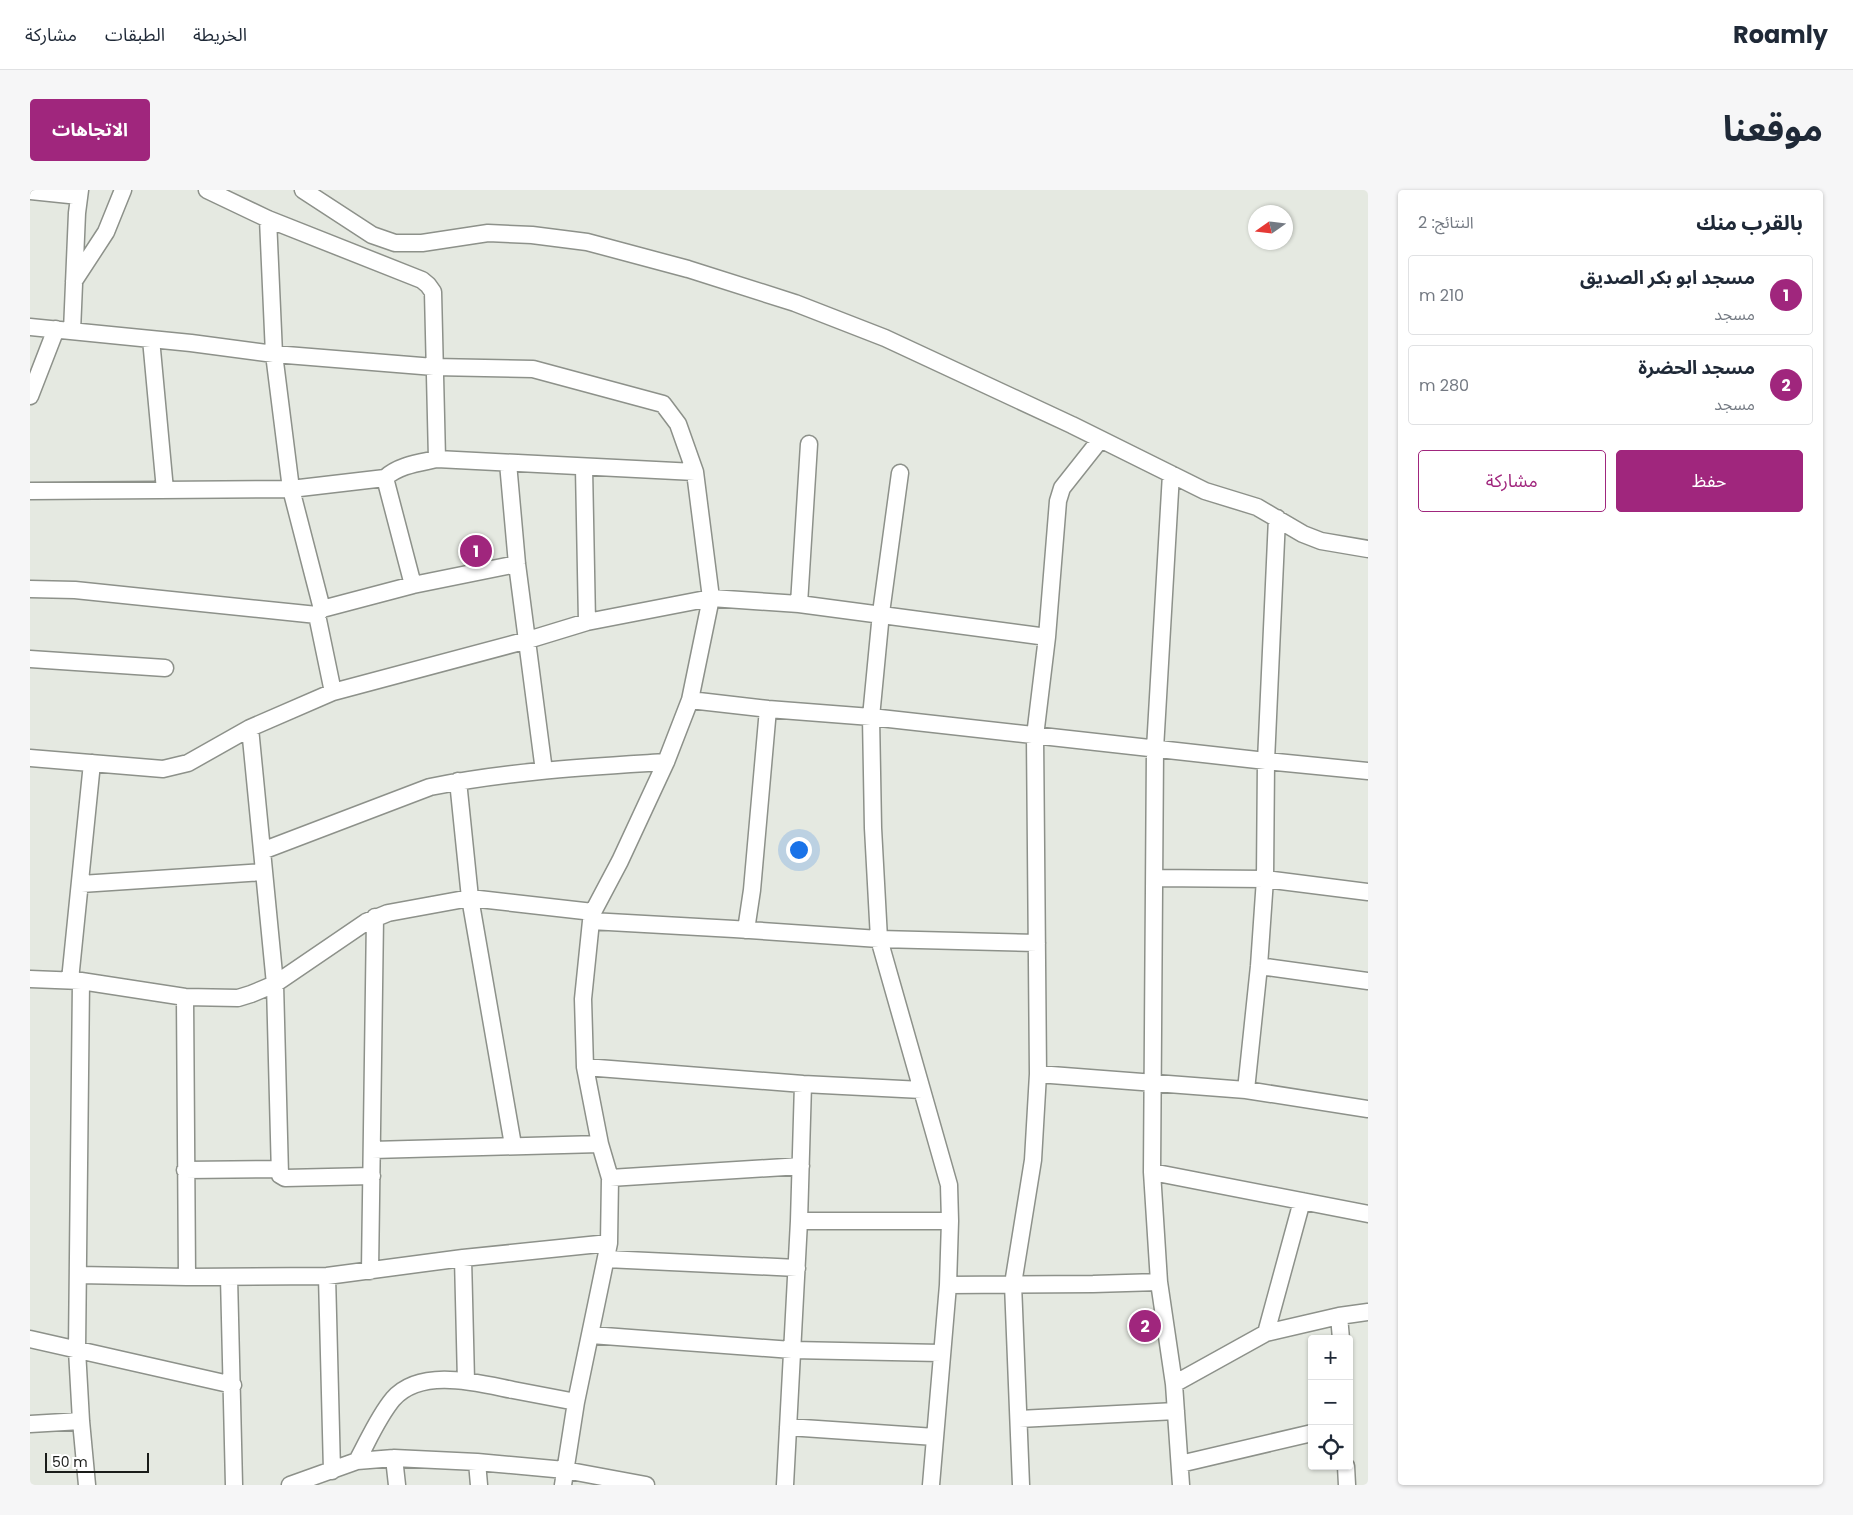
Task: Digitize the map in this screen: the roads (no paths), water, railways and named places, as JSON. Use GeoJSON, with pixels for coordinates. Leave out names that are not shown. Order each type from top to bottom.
{"type":"FeatureCollection","features":[{"type":"Feature","properties":{"kind":"street"},"geometry":{"type":"LineString","coordinates":[[74,282],[106,232],[123,190]]}},
{"type":"Feature","properties":{"kind":"street"},"geometry":{"type":"LineString","coordinates":[[207,190],[268,219],[422,280],[428,285],[432,292],[437,459]]}},
{"type":"Feature","properties":{"kind":"street"},"geometry":{"type":"LineString","coordinates":[[303,190],[372,235],[395,243],[422,244],[488,232],[532,234],[587,242],[696,271],[795,302],[885,338],[1072,425],[1205,491],[1257,507],[1303,534],[1321,541],[1368,549]]}},
{"type":"Feature","properties":{"kind":"street"},"geometry":{"type":"LineString","coordinates":[[30,191],[79,193],[74,282],[64,330],[30,396]]}},
{"type":"Feature","properties":{"kind":"street"},"geometry":{"type":"LineString","coordinates":[[268,219],[274,354],[291,489],[320,612],[333,692]]}},
{"type":"Feature","properties":{"kind":"street"},"geometry":{"type":"LineString","coordinates":[[30,327],[274,354],[434,367],[533,369],[663,404],[678,424],[695,472],[711,598],[690,700],[666,762],[592,917],[583,999],[585,1067],[600,1144],[610,1178],[608,1251],[576,1402],[564,1477]]}},
{"type":"Feature","properties":{"kind":"street"},"geometry":{"type":"LineString","coordinates":[[151,340],[165,490]]}},
{"type":"Feature","properties":{"kind":"street"},"geometry":{"type":"LineString","coordinates":[[1021,1485],[1013,1284],[1033,1160],[1038,1074],[1035,736],[1047,637],[1058,501],[1062,488],[1100,440]]}},
{"type":"Feature","properties":{"kind":"street"},"geometry":{"type":"LineString","coordinates":[[799,604],[808,444]]}},
{"type":"Feature","properties":{"kind":"street"},"geometry":{"type":"LineString","coordinates":[[30,491],[291,489],[385,478],[389,474],[409,465],[437,459],[584,468],[695,472]]}},
{"type":"Feature","properties":{"kind":"street"},"geometry":{"type":"LineString","coordinates":[[508,463],[517,564],[544,770]]}},
{"type":"Feature","properties":{"kind":"street"},"geometry":{"type":"LineString","coordinates":[[584,468],[587,622]]}},
{"type":"Feature","properties":{"kind":"street"},"geometry":{"type":"LineString","coordinates":[[900,473],[881,614],[871,717],[873,828],[879,940],[939,1153],[946,1168],[949,1185],[948,1285],[931,1485]]}},
{"type":"Feature","properties":{"kind":"street"},"geometry":{"type":"LineString","coordinates":[[1171,474],[1155,749],[1152,1172],[1160,1282],[1174,1384],[1180,1485]]}},
{"type":"Feature","properties":{"kind":"street"},"geometry":{"type":"LineString","coordinates":[[385,478],[413,585]]}},
{"type":"Feature","properties":{"kind":"street"},"geometry":{"type":"LineString","coordinates":[[1246,1090],[1259,966],[1265,879],[1266,761],[1277,518]]}},
{"type":"Feature","properties":{"kind":"street"},"geometry":{"type":"LineString","coordinates":[[30,589],[75,590],[320,612],[413,585],[517,564]]}},
{"type":"Feature","properties":{"kind":"street"},"geometry":{"type":"LineString","coordinates":[[30,758],[164,769],[188,763],[250,728],[333,692],[528,640],[587,622],[711,598],[799,604],[1047,637]]}},
{"type":"Feature","properties":{"kind":"street"},"geometry":{"type":"LineString","coordinates":[[30,659],[166,668]]}},
{"type":"Feature","properties":{"kind":"street"},"geometry":{"type":"LineString","coordinates":[[690,700],[768,709],[871,717],[1266,761],[1368,770]]}},
{"type":"Feature","properties":{"kind":"street"},"geometry":{"type":"LineString","coordinates":[[746,930],[752,890],[768,709]]}},
{"type":"Feature","properties":{"kind":"street"},"geometry":{"type":"LineString","coordinates":[[250,728],[275,984],[280,1175],[285,1178],[372,1176]]}},
{"type":"Feature","properties":{"kind":"street"},"geometry":{"type":"LineString","coordinates":[[262,851],[430,787],[458,781],[544,770],[666,762]]}},
{"type":"Feature","properties":{"kind":"street"},"geometry":{"type":"LineString","coordinates":[[87,1485],[76,1350],[78,1274],[75,980],[80,884],[92,763]]}},
{"type":"Feature","properties":{"kind":"street"},"geometry":{"type":"LineString","coordinates":[[458,781],[470,898],[513,1145]]}},
{"type":"Feature","properties":{"kind":"street"},"geometry":{"type":"LineString","coordinates":[[80,884],[263,872]]}},
{"type":"Feature","properties":{"kind":"street"},"geometry":{"type":"LineString","coordinates":[[1154,878],[1265,879],[1368,892]]}},
{"type":"Feature","properties":{"kind":"street"},"geometry":{"type":"LineString","coordinates":[[30,979],[75,980],[185,997],[238,998],[275,984],[375,918],[388,913],[470,898],[592,917],[746,930],[879,940],[1037,943]]}},
{"type":"Feature","properties":{"kind":"street"},"geometry":{"type":"LineString","coordinates":[[370,1271],[375,918]]}},
{"type":"Feature","properties":{"kind":"street"},"geometry":{"type":"LineString","coordinates":[[1259,966],[1368,981]]}},
{"type":"Feature","properties":{"kind":"street"},"geometry":{"type":"LineString","coordinates":[[185,997],[186,1278]]}},
{"type":"Feature","properties":{"kind":"street"},"geometry":{"type":"LineString","coordinates":[[585,1067],[804,1084],[922,1090]]}},
{"type":"Feature","properties":{"kind":"street"},"geometry":{"type":"LineString","coordinates":[[1038,1074],[1246,1090],[1368,1109]]}},
{"type":"Feature","properties":{"kind":"street"},"geometry":{"type":"LineString","coordinates":[[785,1485],[797,1268],[804,1084]]}},
{"type":"Feature","properties":{"kind":"street"},"geometry":{"type":"LineString","coordinates":[[372,1150],[600,1144]]}},
{"type":"Feature","properties":{"kind":"street"},"geometry":{"type":"LineString","coordinates":[[610,1178],[801,1166]]}},
{"type":"Feature","properties":{"kind":"street"},"geometry":{"type":"LineString","coordinates":[[185,1170],[279,1169]]}},
{"type":"Feature","properties":{"kind":"street"},"geometry":{"type":"LineString","coordinates":[[1152,1172],[1368,1214]]}},
{"type":"Feature","properties":{"kind":"street"},"geometry":{"type":"LineString","coordinates":[[1266,1333],[1302,1201]]}},
{"type":"Feature","properties":{"kind":"street"},"geometry":{"type":"LineString","coordinates":[[799,1221],[950,1221]]}},
{"type":"Feature","properties":{"kind":"street"},"geometry":{"type":"LineString","coordinates":[[78,1274],[186,1278],[327,1276],[463,1258],[608,1251],[797,1268]]}},
{"type":"Feature","properties":{"kind":"street"},"geometry":{"type":"LineString","coordinates":[[463,1258],[466,1381]]}},
{"type":"Feature","properties":{"kind":"street"},"geometry":{"type":"LineString","coordinates":[[327,1276],[332,1470]]}},
{"type":"Feature","properties":{"kind":"street"},"geometry":{"type":"LineString","coordinates":[[229,1277],[234,1485]]}},
{"type":"Feature","properties":{"kind":"street"},"geometry":{"type":"LineString","coordinates":[[948,1285],[1160,1282]]}},
{"type":"Feature","properties":{"kind":"street"},"geometry":{"type":"LineString","coordinates":[[1174,1384],[1266,1333],[1339,1316],[1368,1312]]}},
{"type":"Feature","properties":{"kind":"street"},"geometry":{"type":"LineString","coordinates":[[1339,1316],[1340,1335]]}},
{"type":"Feature","properties":{"kind":"street"},"geometry":{"type":"LineString","coordinates":[[591,1335],[792,1350],[941,1353]]}},
{"type":"Feature","properties":{"kind":"street"},"geometry":{"type":"LineString","coordinates":[[30,1339],[232,1385]]}},
{"type":"Feature","properties":{"kind":"street"},"geometry":{"type":"LineString","coordinates":[[357,1461],[382,1415],[394,1398],[408,1387],[424,1382],[443,1380],[466,1381],[576,1402]]}},
{"type":"Feature","properties":{"kind":"street"},"geometry":{"type":"LineString","coordinates":[[1019,1419],[1176,1411]]}},
{"type":"Feature","properties":{"kind":"street"},"geometry":{"type":"LineString","coordinates":[[30,1424],[81,1422]]}},
{"type":"Feature","properties":{"kind":"street"},"geometry":{"type":"LineString","coordinates":[[788,1427],[935,1437]]}},
{"type":"Feature","properties":{"kind":"street"},"geometry":{"type":"LineString","coordinates":[[1180,1464],[1308,1434]]}},
{"type":"Feature","properties":{"kind":"street"},"geometry":{"type":"LineString","coordinates":[[290,1485],[357,1461],[394,1458],[477,1462],[564,1477],[646,1485]]}},
{"type":"Feature","properties":{"kind":"street"},"geometry":{"type":"LineString","coordinates":[[394,1458],[396,1485]]}},
{"type":"Feature","properties":{"kind":"street"},"geometry":{"type":"LineString","coordinates":[[477,1462],[479,1485]]}},
{"type":"Feature","properties":{"kind":"street"},"geometry":{"type":"LineString","coordinates":[[1346,1470],[1347,1485]]}},
{"type":"Feature","properties":{"kind":"place","name":"مسجد ابو بكر الصديق"},"geometry":{"type":"Point","coordinates":[476,551]}},
{"type":"Feature","properties":{"kind":"place","name":"مسجد الحضرة"},"geometry":{"type":"Point","coordinates":[1145,1326]}}]}
